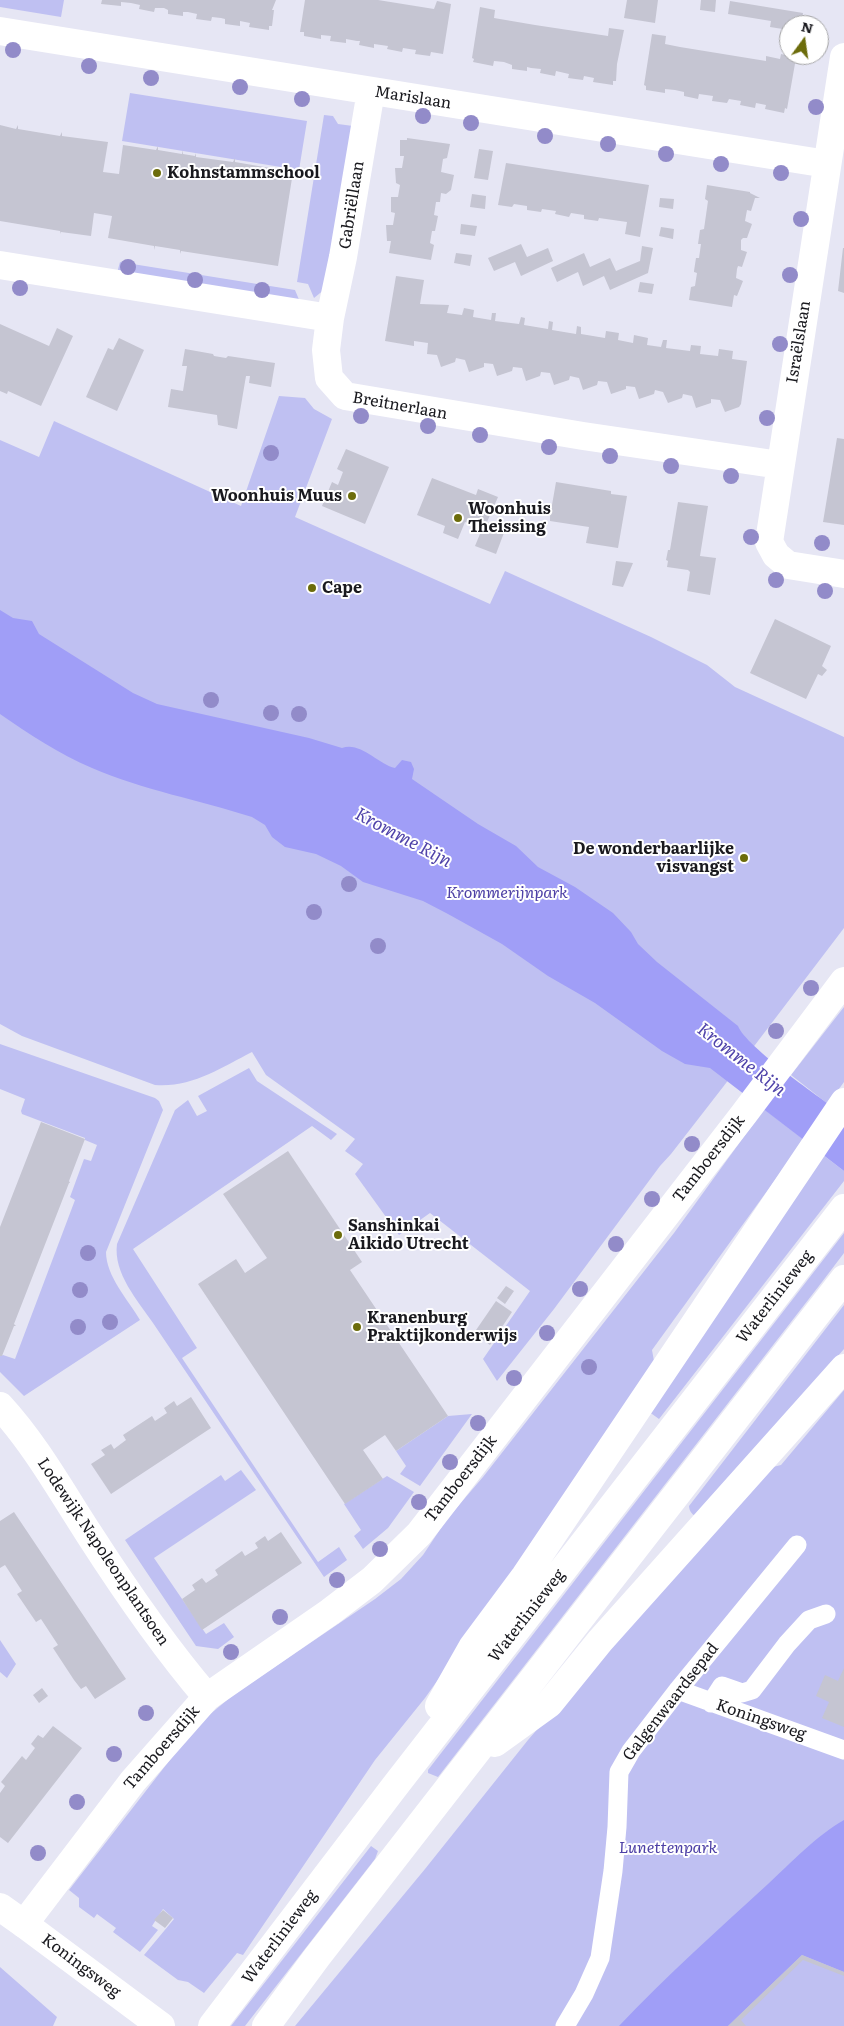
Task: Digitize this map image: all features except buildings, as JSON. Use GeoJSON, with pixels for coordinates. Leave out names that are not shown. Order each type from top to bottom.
{"type":"FeatureCollection","features":[{"type":"Feature","properties":{"kind":"street","name":"Marislaan"},"geometry":{"type":"LineString","coordinates":[[0,31],[827,164]]}},
{"type":"Feature","properties":{"kind":"street","name":"Israëlslaan"},"geometry":{"type":"LineString","coordinates":[[844,57],[769,542],[776,555],[788,564],[844,574]]}},
{"type":"Feature","properties":{"kind":"street","name":"Gabriëllaan"},"geometry":{"type":"LineString","coordinates":[[330,318],[343,257],[371,91]]}},
{"type":"Feature","properties":{"kind":"street"},"geometry":{"type":"LineString","coordinates":[[0,265],[330,318]]}},
{"type":"Feature","properties":{"kind":"street","name":"Breitnerlaan"},"geometry":{"type":"LineString","coordinates":[[330,318],[326,350],[329,378],[345,396],[583,436],[780,465]]}},
{"type":"Feature","properties":{"kind":"street","name":"Tamboersdijk"},"geometry":{"type":"LineString","coordinates":[[24,1924],[133,1781],[207,1697],[330,1612],[372,1580],[419,1534],[744,1114],[844,981]]}},
{"type":"Feature","properties":{"kind":"street"},"geometry":{"type":"LineString","coordinates":[[395,1786],[473,1646],[526,1576],[844,1102]]}},
{"type":"Feature","properties":{"kind":"street","name":"Waterlinieweg"},"geometry":{"type":"LineString","coordinates":[[212,2026],[395,1786],[844,1208]]}},
{"type":"Feature","properties":{"kind":"street"},"geometry":{"type":"LineString","coordinates":[[266,2026],[317,1957],[844,1279]]}},
{"type":"Feature","properties":{"kind":"street"},"geometry":{"type":"LineString","coordinates":[[470,1762],[549,1704],[600,1641],[844,1368]]}},
{"type":"Feature","properties":{"kind":"street","name":"Lodewijk Napoleonplantsoen"},"geometry":{"type":"LineString","coordinates":[[0,1406],[52,1476],[98,1547],[183,1669],[207,1697]]}},
{"type":"Feature","properties":{"kind":"street","name":"Koningsweg"},"geometry":{"type":"LineString","coordinates":[[0,1907],[161,2026]]}},
{"type":"Feature","properties":{"kind":"lane","name":"Galgenwaardsepad"},"geometry":{"type":"LineString","coordinates":[[565,2026],[584,1994],[600,1958],[613,1871],[619,1772],[631,1751],[678,1690],[797,1545]]}},
{"type":"Feature","properties":{"kind":"lane"},"geometry":{"type":"LineString","coordinates":[[711,1703],[722,1686],[742,1692],[752,1690],[787,1644],[809,1620],[826,1614]]}},
{"type":"Feature","properties":{"kind":"lane","name":"Koningsweg"},"geometry":{"type":"LineString","coordinates":[[678,1690],[844,1750]]}},
{"type":"Feature","properties":{"kind":"green space"},"geometry":{"type":"Polygon","coordinates":[[[0,0],[64,0],[61,17],[0,7],[0,0]]]}},
{"type":"Feature","properties":{"kind":"green space"},"geometry":{"type":"Polygon","coordinates":[[[130,93],[307,121],[299,170],[122,141],[130,93]]]}},
{"type":"Feature","properties":{"kind":"green space"},"geometry":{"type":"Polygon","coordinates":[[[324,115],[333,116],[338,124],[353,126],[325,289],[314,298],[308,284],[297,282],[324,115]]]}},
{"type":"Feature","properties":{"kind":"green space"},"geometry":{"type":"Polygon","coordinates":[[[120,262],[295,290],[300,302],[117,273],[120,262]]]}},
{"type":"Feature","properties":{"kind":"green space","name":"Krommerijnpark"},"geometry":{"type":"Polygon","coordinates":[[[279,396],[305,398],[314,409],[332,419],[295,517],[490,604],[505,571],[651,637],[707,665],[735,687],[844,737],[844,928],[497,1381],[483,1359],[530,1291],[430,1213],[399,1235],[355,1174],[363,1164],[345,1151],[355,1139],[266,1075],[252,1052],[205,1076],[181,1083],[155,1085],[22,1036],[0,1024],[0,440],[39,457],[54,421],[241,506],[279,396]]]}},
{"type":"Feature","properties":{"kind":"green space"},"geometry":{"type":"Polygon","coordinates":[[[844,1007],[844,1082],[828,1104],[791,1075],[844,1007]]]}},
{"type":"Feature","properties":{"kind":"green space"},"geometry":{"type":"Polygon","coordinates":[[[0,1044],[155,1098],[159,1101],[163,1110],[106,1252],[107,1261],[114,1279],[140,1320],[24,1396],[0,1372],[0,1356],[3,1355],[15,1359],[75,1200],[70,1197],[84,1159],[91,1161],[97,1145],[85,1140],[85,1138],[22,1114],[21,1111],[25,1099],[0,1089],[0,1044]]]}},
{"type":"Feature","properties":{"kind":"green space"},"geometry":{"type":"Polygon","coordinates":[[[249,1068],[257,1081],[337,1134],[331,1140],[312,1126],[133,1249],[197,1348],[182,1358],[318,1562],[339,1547],[347,1560],[324,1577],[134,1296],[123,1276],[117,1255],[117,1244],[175,1110],[188,1100],[197,1116],[207,1111],[198,1096],[249,1068]]]}},
{"type":"Feature","properties":{"kind":"green space"},"geometry":{"type":"Polygon","coordinates":[[[764,1109],[804,1140],[652,1350],[654,1361],[521,1563],[425,1698],[375,1760],[243,1955],[237,1953],[204,1993],[188,1982],[178,1980],[144,1955],[174,1919],[163,1909],[152,1926],[158,1930],[140,1952],[113,1932],[116,1928],[97,1914],[94,1918],[79,1907],[79,1898],[69,1890],[197,1725],[232,1696],[375,1599],[401,1579],[423,1555],[447,1519],[483,1477],[674,1233],[764,1109]]]}},
{"type":"Feature","properties":{"kind":"green space"},"geometry":{"type":"Polygon","coordinates":[[[823,1155],[844,1171],[844,1181],[659,1419],[645,1409],[823,1155]]]}},
{"type":"Feature","properties":{"kind":"green space"},"geometry":{"type":"Polygon","coordinates":[[[844,1233],[844,1253],[822,1282],[438,1777],[428,1773],[428,1770],[844,1233]]]}},
{"type":"Feature","properties":{"kind":"green space"},"geometry":{"type":"Polygon","coordinates":[[[844,1305],[844,1349],[698,1517],[694,1516],[689,1506],[844,1305]]]}},
{"type":"Feature","properties":{"kind":"green space","name":"Lunettenpark"},"geometry":{"type":"Polygon","coordinates":[[[844,1390],[844,2026],[295,2026],[425,1869],[528,1740],[723,1515],[769,1468],[781,1465],[844,1390]]]}},
{"type":"Feature","properties":{"kind":"green space"},"geometry":{"type":"Polygon","coordinates":[[[472,1414],[420,1486],[400,1474],[406,1466],[396,1451],[448,1416],[472,1414]]]}},
{"type":"Feature","properties":{"kind":"green space"},"geometry":{"type":"Polygon","coordinates":[[[241,1470],[256,1490],[154,1558],[206,1634],[224,1623],[234,1637],[218,1649],[196,1646],[125,1540],[221,1475],[225,1481],[241,1470]]]}},
{"type":"Feature","properties":{"kind":"green space"},"geometry":{"type":"Polygon","coordinates":[[[387,1476],[414,1492],[388,1528],[363,1549],[354,1536],[361,1530],[344,1504],[387,1476]]]}},
{"type":"Feature","properties":{"kind":"green space"},"geometry":{"type":"Polygon","coordinates":[[[0,1640],[16,1664],[7,1678],[0,1672],[0,1640]]]}},
{"type":"Feature","properties":{"kind":"green space"},"geometry":{"type":"Polygon","coordinates":[[[371,1846],[378,1851],[375,1859],[245,2026],[231,2026],[371,1846]]]}},
{"type":"Feature","properties":{"kind":"green space"},"geometry":{"type":"Polygon","coordinates":[[[0,1967],[57,2017],[53,2026],[0,2026],[0,1967]]]}},
{"type":"Feature","properties":{"kind":"water","name":"Kromme Rijn"},"geometry":{"type":"Polygon","coordinates":[[[0,610],[13,618],[32,621],[39,634],[133,693],[157,704],[309,738],[342,748],[355,748],[395,768],[402,760],[411,762],[414,769],[412,779],[478,824],[516,846],[538,867],[575,887],[613,913],[631,932],[638,944],[657,962],[738,1026],[755,1047],[769,1059],[844,1115],[844,1171],[710,1068],[685,1064],[662,1051],[595,1003],[548,976],[502,944],[448,914],[423,901],[363,882],[341,866],[316,854],[285,847],[272,837],[265,825],[252,817],[111,776],[68,756],[22,729],[0,714],[0,610]]]}},
{"type":"Feature","properties":{"kind":"water"},"geometry":{"type":"Polygon","coordinates":[[[844,1820],[844,1972],[802,1955],[728,2026],[619,2026],[674,1971],[804,1850],[824,1833],[844,1820]]]}},
{"type":"Feature","properties":{"kind":"place","name":"Kohnstammschool"},"geometry":{"type":"Point","coordinates":[157,173]}},
{"type":"Feature","properties":{"kind":"place","name":"Woonhuis Muus"},"geometry":{"type":"Point","coordinates":[352,496]}},
{"type":"Feature","properties":{"kind":"place","name":"Woonhuis Theissing"},"geometry":{"type":"Point","coordinates":[458,518]}},
{"type":"Feature","properties":{"kind":"place","name":"Cape"},"geometry":{"type":"Point","coordinates":[312,588]}},
{"type":"Feature","properties":{"kind":"place","name":"De wonderbaarlijke visvangst"},"geometry":{"type":"Point","coordinates":[744,858]}},
{"type":"Feature","properties":{"kind":"place","name":"Sanshinkai Aikido Utrecht"},"geometry":{"type":"Point","coordinates":[338,1235]}},
{"type":"Feature","properties":{"kind":"place","name":"Kranenburg Praktijkonderwijs"},"geometry":{"type":"Point","coordinates":[357,1327]}}]}
